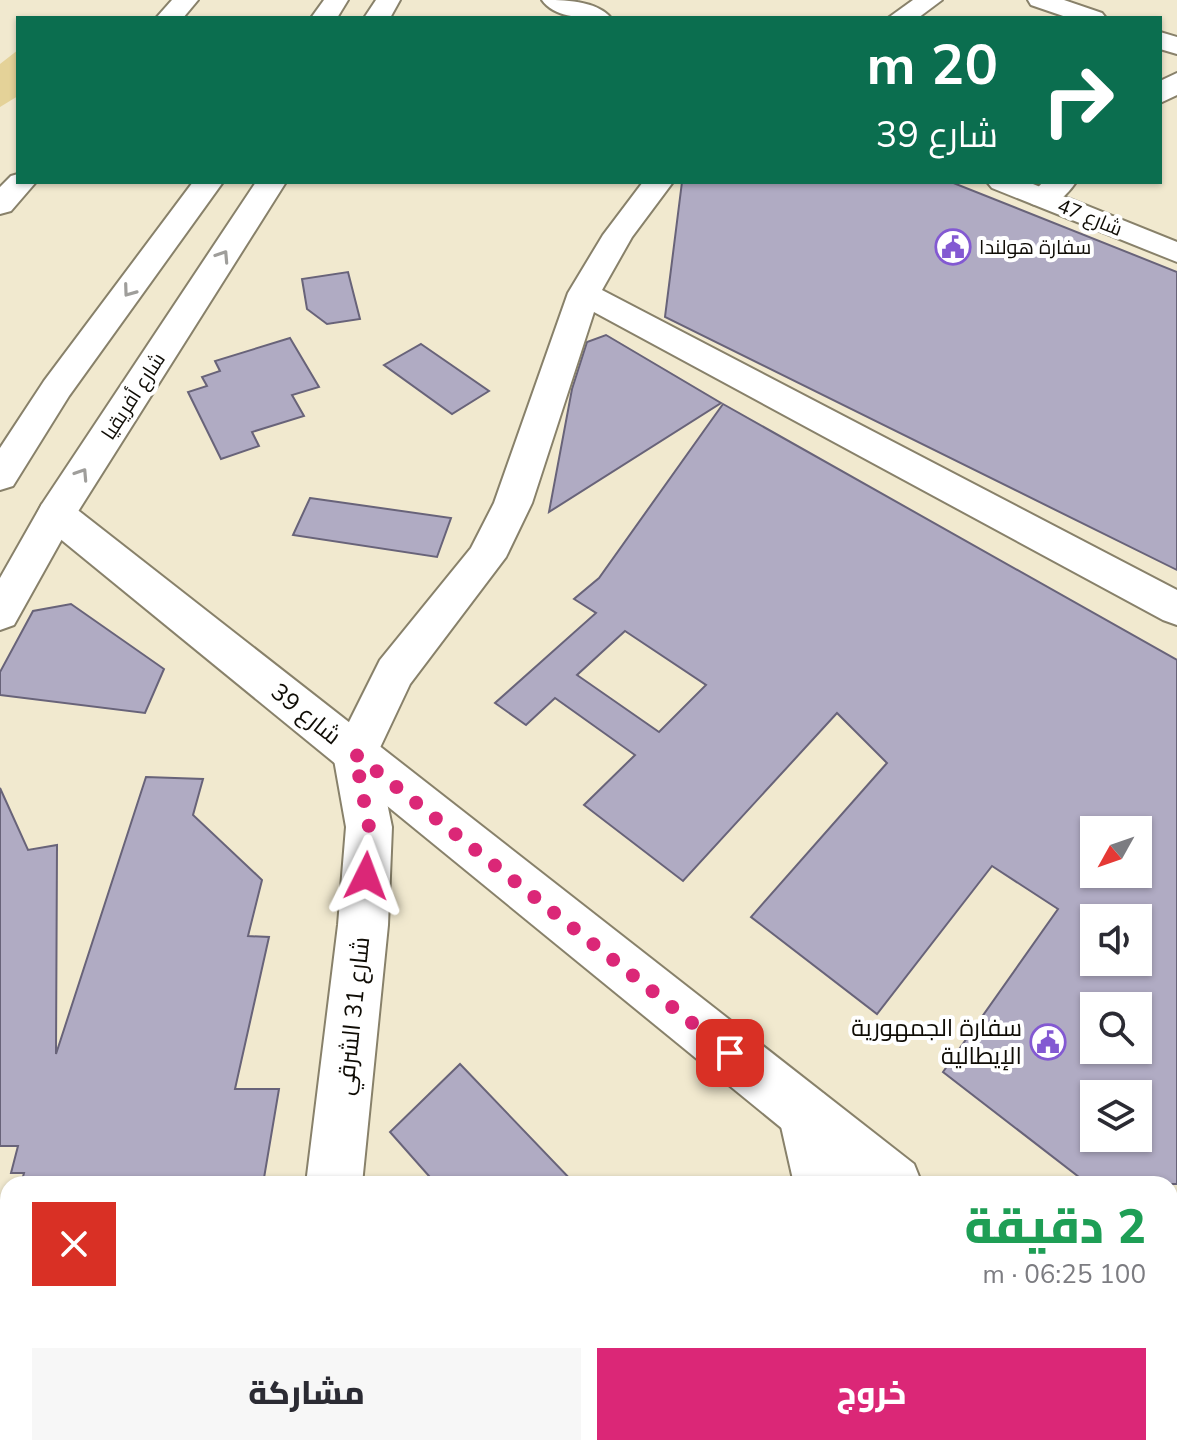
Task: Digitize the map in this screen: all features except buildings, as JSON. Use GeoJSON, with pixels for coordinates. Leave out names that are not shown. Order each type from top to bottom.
{"type":"FeatureCollection","features":[{"type":"Feature","properties":{"kind":"main road"},"geometry":{"type":"LineString","coordinates":[[171,16],[186,0]]}},
{"type":"Feature","properties":{"kind":"main road"},"geometry":{"type":"LineString","coordinates":[[554,0],[593,16]]}},
{"type":"Feature","properties":{"kind":"main road"},"geometry":{"type":"LineString","coordinates":[[904,16],[930,0]]}},
{"type":"Feature","properties":{"kind":"main road"},"geometry":{"type":"LineString","coordinates":[[1040,0],[1087,16]]}},
{"type":"Feature","properties":{"kind":"main road"},"geometry":{"type":"LineString","coordinates":[[0,205],[19,184]]}},
{"type":"Feature","properties":{"kind":"main road"},"geometry":{"type":"LineString","coordinates":[[0,477],[56,389],[207,184]]}},
{"type":"Feature","properties":{"kind":"main road","name":"شارع أفريقيا"},"geometry":{"type":"LineString","coordinates":[[0,614],[56,514],[270,184]]}},
{"type":"Feature","properties":{"kind":"main road"},"geometry":{"type":"LineString","coordinates":[[355,754],[395,672],[475,575],[495,541],[513,503],[584,293],[618,235],[656,184]]}},
{"type":"Feature","properties":{"kind":"main road","name":"شارع 47"},"geometry":{"type":"LineString","coordinates":[[1014,184],[1052,190],[1177,253]]}},
{"type":"Feature","properties":{"kind":"main road"},"geometry":{"type":"LineString","coordinates":[[584,293],[1177,609]]}},
{"type":"Feature","properties":{"kind":"main road","name":"شارع 39"},"geometry":{"type":"LineString","coordinates":[[56,514],[884,1176]]}},
{"type":"Feature","properties":{"kind":"main road","name":"شارع 31 الشرقي"},"geometry":{"type":"LineString","coordinates":[[335,1176],[363,925],[369,827],[355,754]]}},
{"type":"Feature","properties":{"kind":"main road"},"geometry":{"type":"LineString","coordinates":[[805,1113],[820,1176]]}},
{"type":"Feature","properties":{"kind":"shaded area"},"geometry":{"type":"Polygon","coordinates":[[[16,52],[16,97],[0,107],[0,64],[16,52]]]}},
{"type":"Feature","properties":{"kind":"place","name":"سفارة هولندا"},"geometry":{"type":"Point","coordinates":[953,247]}},
{"type":"Feature","properties":{"kind":"place","name":"سفارة الجمهورية الإيطالية"},"geometry":{"type":"Point","coordinates":[1048,1042]}},
{"type":"Feature","properties":{"kind":"route"},"geometry":{"type":"LineString","coordinates":[[366,876],[369,827],[355,754],[730,1053]]}}]}
